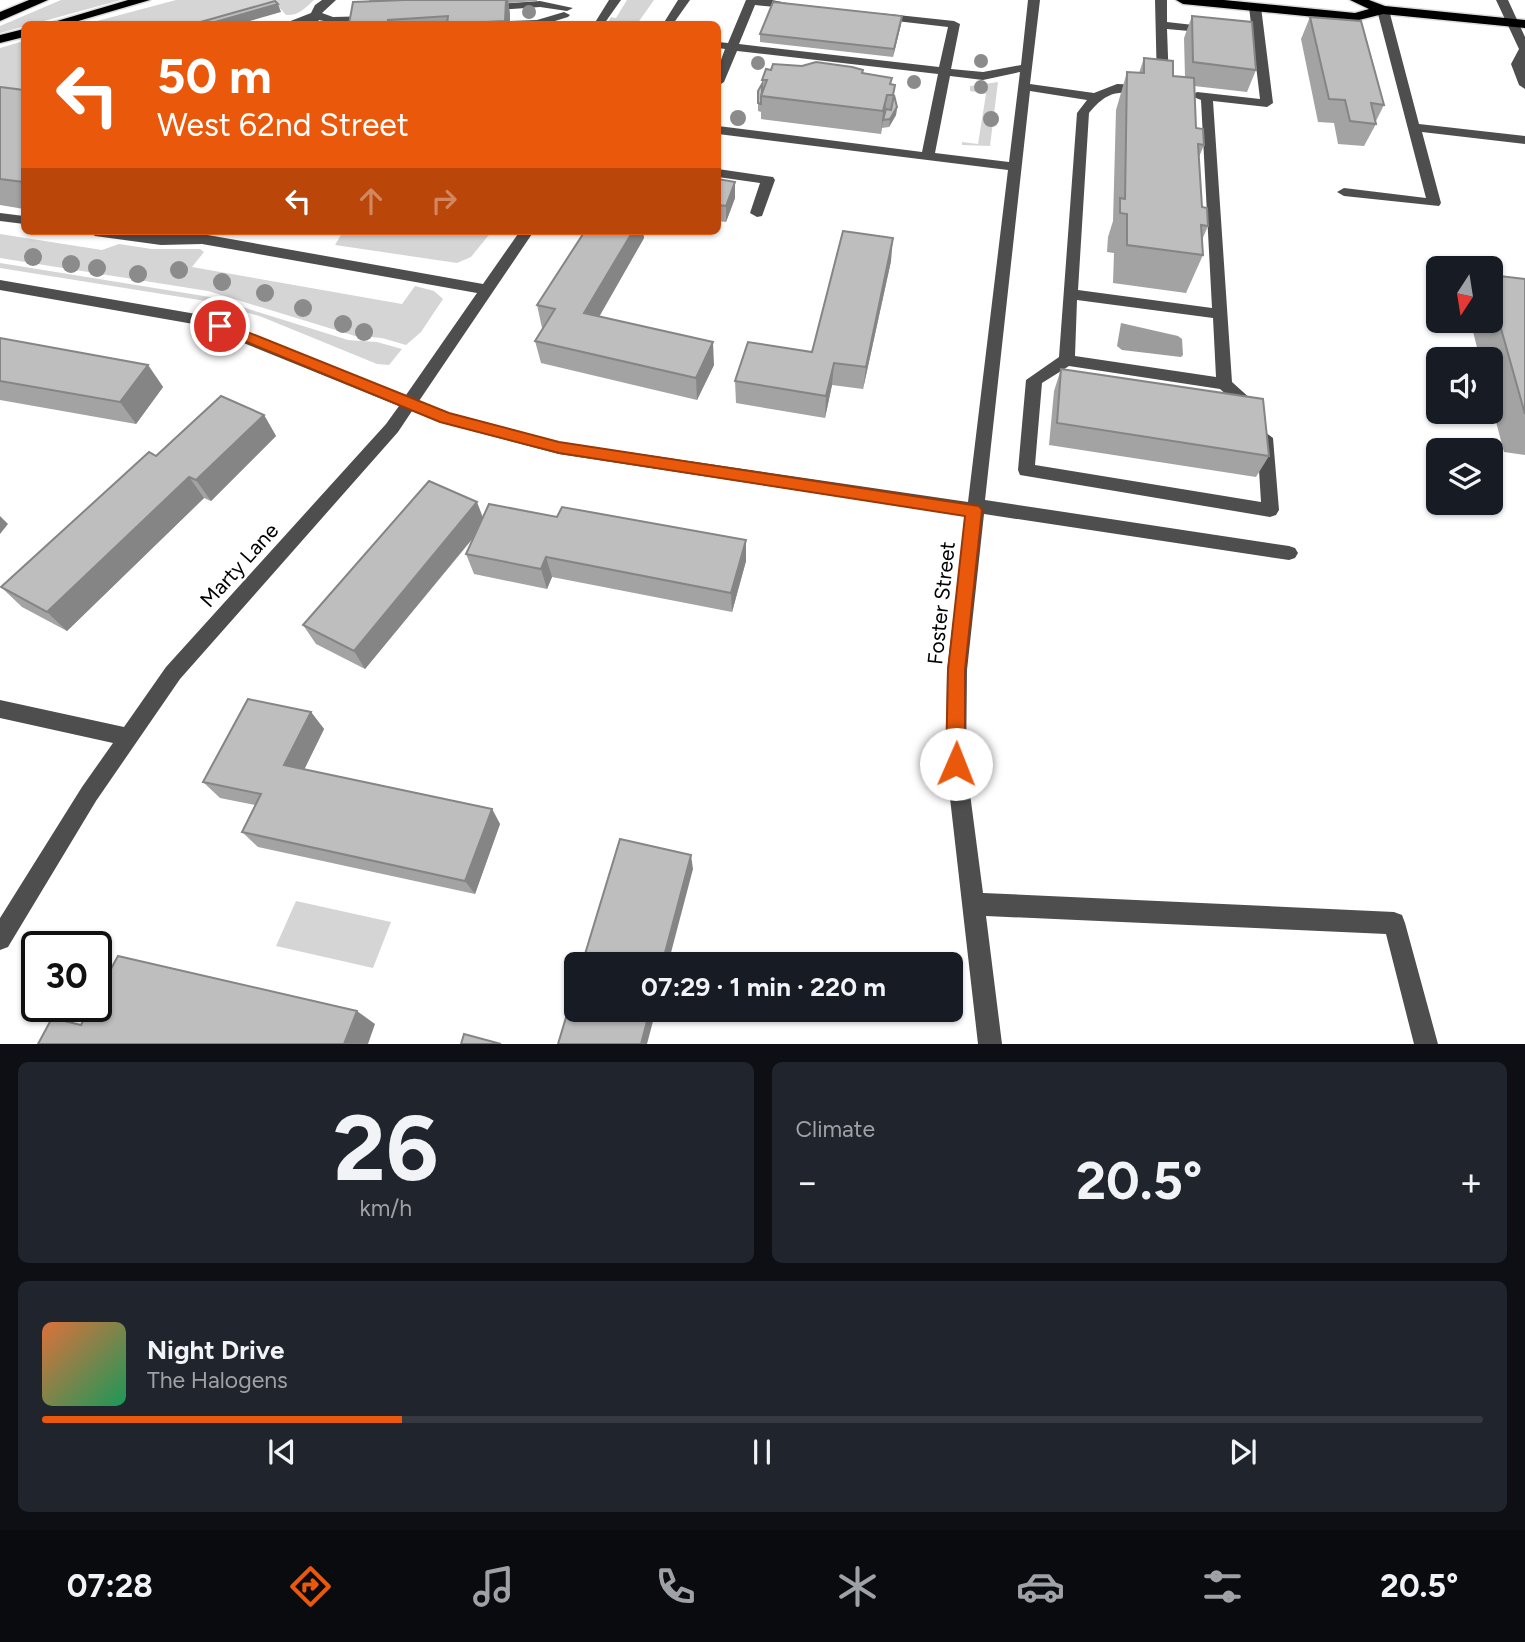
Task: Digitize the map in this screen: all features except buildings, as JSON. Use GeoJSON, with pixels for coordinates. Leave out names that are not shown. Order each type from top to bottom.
{"type":"FeatureCollection","features":[{"type":"Feature","properties":{"kind":"highway"},"geometry":{"type":"LineString","coordinates":[[0,17],[41,0]]}},
{"type":"Feature","properties":{"kind":"highway"},"geometry":{"type":"LineString","coordinates":[[65,21],[143,0]]}},
{"type":"Feature","properties":{"kind":"highway"},"geometry":{"type":"LineString","coordinates":[[1183,0],[1355,17],[1383,10]]}},
{"type":"Feature","properties":{"kind":"highway"},"geometry":{"type":"LineString","coordinates":[[1357,0],[1383,10],[1519,23]]}},
{"type":"Feature","properties":{"kind":"highway"},"geometry":{"type":"LineString","coordinates":[[0,39],[21,34]]}},
{"type":"Feature","properties":{"kind":"street"},"geometry":{"type":"LineString","coordinates":[[297,21],[316,14],[330,0]]}},
{"type":"Feature","properties":{"kind":"street"},"geometry":{"type":"LineString","coordinates":[[601,21],[615,0]]}},
{"type":"Feature","properties":{"kind":"street"},"geometry":{"type":"LineString","coordinates":[[670,21],[684,0]]}},
{"type":"Feature","properties":{"kind":"street","name":"Foster Street"},"geometry":{"type":"LineString","coordinates":[[990,1044],[956,764],[957,670],[1034,0]]}},
{"type":"Feature","properties":{"kind":"street"},"geometry":{"type":"LineString","coordinates":[[1161,0],[1174,93]]}},
{"type":"Feature","properties":{"kind":"street"},"geometry":{"type":"LineString","coordinates":[[1502,0],[1519,23],[1525,49],[1517,64],[1525,85]]}},
{"type":"Feature","properties":{"kind":"street"},"geometry":{"type":"LineString","coordinates":[[721,74],[751,1],[803,7]]}},
{"type":"Feature","properties":{"kind":"street"},"geometry":{"type":"LineString","coordinates":[[488,2],[472,6],[566,5]]}},
{"type":"Feature","properties":{"kind":"street"},"geometry":{"type":"LineString","coordinates":[[541,21],[566,5]]}},
{"type":"Feature","properties":{"kind":"street"},"geometry":{"type":"LineString","coordinates":[[557,21],[566,5]]}},
{"type":"Feature","properties":{"kind":"street"},"geometry":{"type":"LineString","coordinates":[[1067,360],[1083,113],[1095,97],[1116,86],[1267,103],[1255,7]]}},
{"type":"Feature","properties":{"kind":"street"},"geometry":{"type":"LineString","coordinates":[[1344,192],[1434,204],[1383,10]]}},
{"type":"Feature","properties":{"kind":"street"},"geometry":{"type":"LineString","coordinates":[[316,14],[333,20],[386,12]]}},
{"type":"Feature","properties":{"kind":"street"},"geometry":{"type":"LineString","coordinates":[[868,14],[954,24],[929,156]]}},
{"type":"Feature","properties":{"kind":"street"},"geometry":{"type":"LineString","coordinates":[[1163,25],[1218,30]]}},
{"type":"Feature","properties":{"kind":"street"},"geometry":{"type":"LineString","coordinates":[[1245,33],[1259,34]]}},
{"type":"Feature","properties":{"kind":"street"},"geometry":{"type":"LineString","coordinates":[[721,45],[983,76],[1026,67]]}},
{"type":"Feature","properties":{"kind":"street"},"geometry":{"type":"LineString","coordinates":[[1024,87],[1095,97]]}},
{"type":"Feature","properties":{"kind":"street"},"geometry":{"type":"LineString","coordinates":[[1207,97],[1224,384]]}},
{"type":"Feature","properties":{"kind":"street"},"geometry":{"type":"LineString","coordinates":[[1414,127],[1525,140]]}},
{"type":"Feature","properties":{"kind":"street"},"geometry":{"type":"LineString","coordinates":[[721,130],[1014,167]]}},
{"type":"Feature","properties":{"kind":"street"},"geometry":{"type":"LineString","coordinates":[[721,173],[768,180],[757,213]]}},
{"type":"Feature","properties":{"kind":"street"},"geometry":{"type":"LineString","coordinates":[[0,217],[21,220]]}},
{"type":"Feature","properties":{"kind":"street"},"geometry":{"type":"LineString","coordinates":[[124,235],[161,240],[205,235],[487,290]]}},
{"type":"Feature","properties":{"kind":"street","name":"Marty Lane"},"geometry":{"type":"LineString","coordinates":[[0,939],[127,737],[173,673],[392,428],[524,235]]}},
{"type":"Feature","properties":{"kind":"street"},"geometry":{"type":"LineString","coordinates":[[0,285],[202,320],[473,426],[559,448],[974,510],[988,506],[1289,552]]}},
{"type":"Feature","properties":{"kind":"street"},"geometry":{"type":"LineString","coordinates":[[1070,294],[1220,314]]}},
{"type":"Feature","properties":{"kind":"street"},"geometry":{"type":"LineString","coordinates":[[1067,360],[1224,384],[1263,418],[1270,510],[1026,470],[1034,380],[1067,360]]}},
{"type":"Feature","properties":{"kind":"street"},"geometry":{"type":"LineString","coordinates":[[0,709],[127,737]]}},
{"type":"Feature","properties":{"kind":"street"},"geometry":{"type":"LineString","coordinates":[[972,904],[1394,923],[1426,1044]]}},
{"type":"Feature","properties":{"kind":"shaded area"},"geometry":{"type":"Polygon","coordinates":[[[61,0],[121,0],[44,21],[21,21],[21,27],[0,33],[0,26],[61,0]]]}},
{"type":"Feature","properties":{"kind":"shaded area"},"geometry":{"type":"Polygon","coordinates":[[[176,0],[314,0],[295,14],[286,15],[278,6],[225,21],[97,21],[176,0]]]}},
{"type":"Feature","properties":{"kind":"shaded area"},"geometry":{"type":"Polygon","coordinates":[[[627,0],[654,0],[639,21],[609,21],[611,17],[616,18],[627,0]]]}},
{"type":"Feature","properties":{"kind":"shaded area"},"geometry":{"type":"Polygon","coordinates":[[[21,42],[21,88],[0,93],[0,48],[21,42]]]}},
{"type":"Feature","properties":{"kind":"shaded area"},"geometry":{"type":"Polygon","coordinates":[[[998,82],[990,146],[962,145],[962,142],[978,144],[986,94],[970,91],[970,86],[998,82]]]}},
{"type":"Feature","properties":{"kind":"shaded area"},"geometry":{"type":"Polygon","coordinates":[[[0,234],[102,250],[119,244],[152,249],[200,249],[204,252],[192,267],[402,304],[415,286],[434,291],[443,299],[421,332],[406,345],[382,338],[355,336],[208,291],[0,258],[0,234]]]}},
{"type":"Feature","properties":{"kind":"shaded area"},"geometry":{"type":"Polygon","coordinates":[[[341,235],[489,235],[471,257],[457,263],[335,245],[341,235]]]}},
{"type":"Feature","properties":{"kind":"shaded area"},"geometry":{"type":"Polygon","coordinates":[[[0,263],[210,297],[348,340],[377,342],[402,349],[389,365],[377,364],[262,317],[212,302],[0,268],[0,263]]]}},
{"type":"Feature","properties":{"kind":"shaded area"},"geometry":{"type":"Polygon","coordinates":[[[1121,323],[1178,336],[1182,339],[1183,355],[1181,357],[1122,350],[1117,346],[1121,323]]]}},
{"type":"Feature","properties":{"kind":"shaded area"},"geometry":{"type":"Polygon","coordinates":[[[296,901],[391,922],[373,968],[276,946],[296,901]]]}},
{"type":"Feature","properties":{"kind":"route"},"geometry":{"type":"LineString","coordinates":[[220,326],[256,338],[446,418],[559,448],[974,510],[957,670],[956,764]]}}]}
